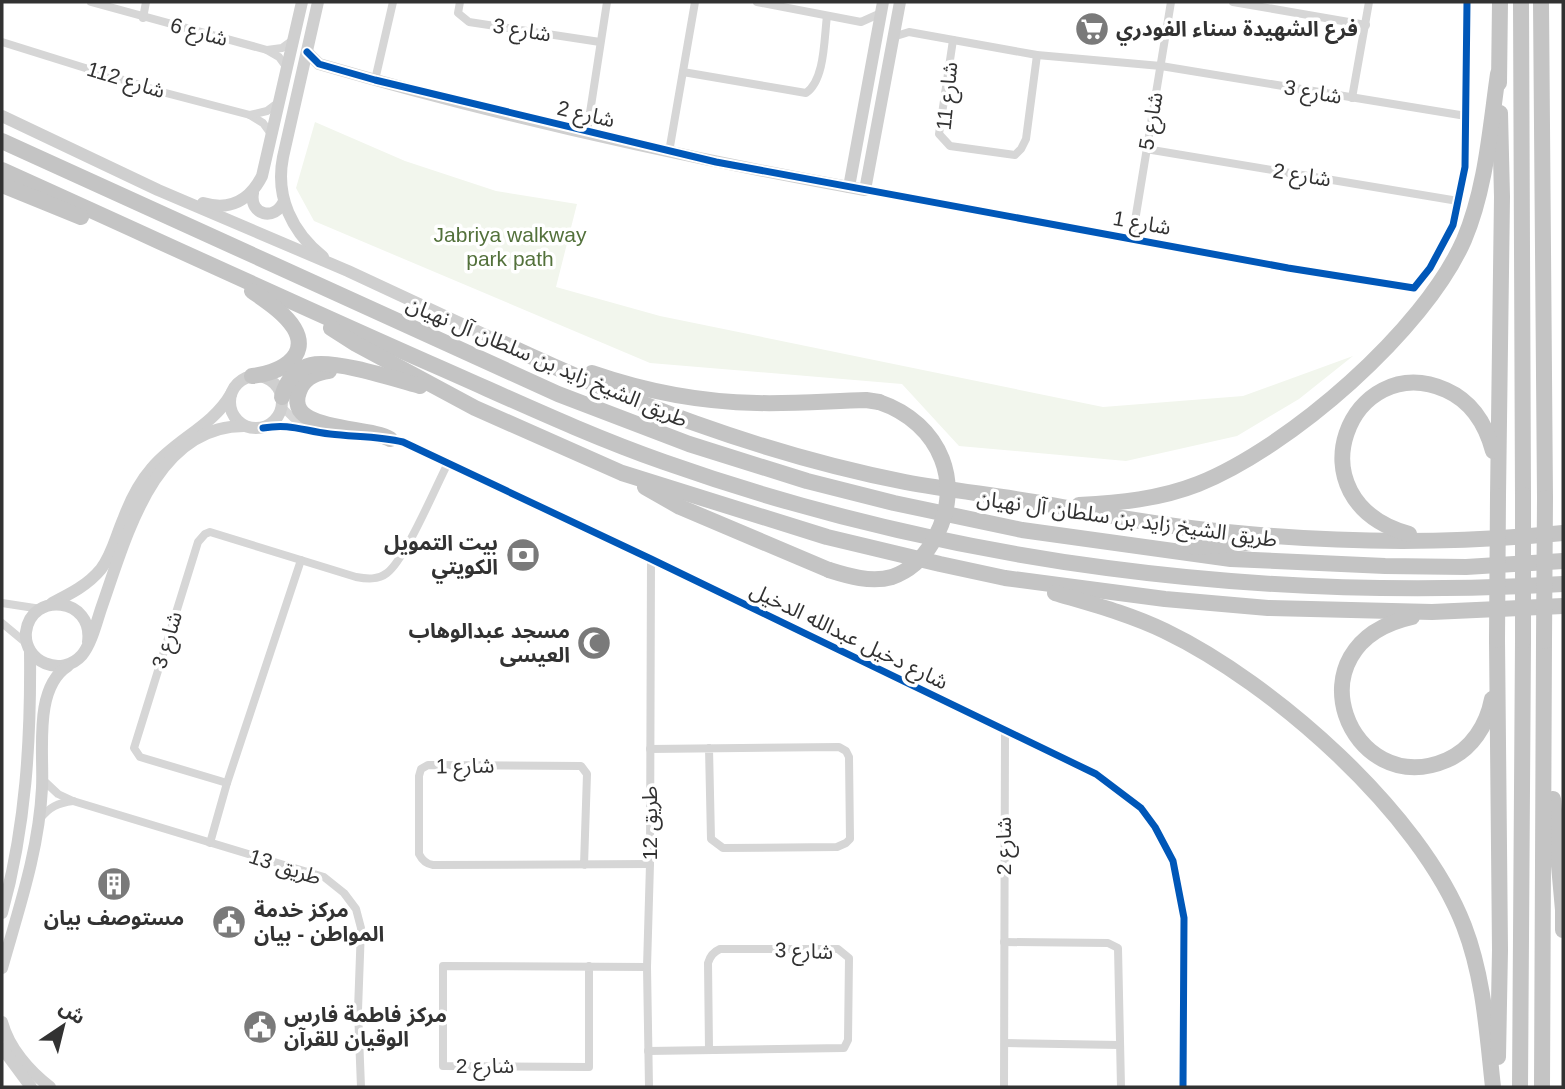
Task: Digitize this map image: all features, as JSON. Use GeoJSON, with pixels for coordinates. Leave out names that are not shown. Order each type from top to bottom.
{"type":"FeatureCollection","features":[{"type":"Feature","properties":{"kind":"highway"},"geometry":{"type":"LineString","coordinates":[[1500,2],[1498,74],[1502,197],[1497,640],[1500,950]]}},
{"type":"Feature","properties":{"kind":"highway"},"geometry":{"type":"LineString","coordinates":[[1520,1087],[1523,641],[1521,2]]}},
{"type":"Feature","properties":{"kind":"highway"},"geometry":{"type":"LineString","coordinates":[[1541,2],[1545,498],[1542,1087]]}},
{"type":"Feature","properties":{"kind":"highway"},"geometry":{"type":"LineString","coordinates":[[1054,505],[1148,498],[1199,484],[1281,437],[1319,409],[1361,371],[1419,309],[1444,276],[1462,243],[1480,189],[1498,74]]}},
{"type":"Feature","properties":{"kind":"highway","name":"طريق الشيخ زايد بن سلطان آل نهيان"},"geometry":{"type":"LineString","coordinates":[[2,141],[558,394],[689,444],[807,481],[894,503],[1022,530],[1231,559],[1466,567],[1563,561]]}},
{"type":"Feature","properties":{"kind":"highway","name":"طريق الشيخ زايد بن سلطان آل نهيان"},"geometry":{"type":"LineString","coordinates":[[2,170],[540,412],[660,461],[805,507],[925,538],[1119,571],[1376,588],[1484,589],[1563,584]]}},
{"type":"Feature","properties":{"kind":"highway"},"geometry":{"type":"LineString","coordinates":[[2,185],[90,221],[187,254]]}},
{"type":"Feature","properties":{"kind":"highway"},"geometry":{"type":"LineString","coordinates":[[1502,197],[1521,368]]}},
{"type":"Feature","properties":{"kind":"highway"},"geometry":{"type":"LineString","coordinates":[[215,267],[278,311],[294,327],[297,335],[296,352],[286,366],[273,373],[252,376]]}},
{"type":"Feature","properties":{"kind":"highway"},"geometry":{"type":"LineString","coordinates":[[304,308],[356,344],[443,391],[622,473],[827,537],[1006,578],[1132,617],[1197,648],[1269,696],[1330,747],[1386,806],[1426,858],[1447,889],[1464,925],[1479,974],[1495,1087]]}},
{"type":"Feature","properties":{"kind":"highway"},"geometry":{"type":"LineString","coordinates":[[494,339],[559,370],[705,428],[807,458],[904,482],[1054,505],[1101,516],[1226,533],[1432,540],[1563,533]]}},
{"type":"Feature","properties":{"kind":"highway"},"geometry":{"type":"LineString","coordinates":[[494,339],[608,378],[689,396],[755,403],[866,400],[879,402],[907,414],[920,425],[935,444],[945,468],[948,485],[944,519],[928,550],[904,571],[891,577],[874,579],[829,570],[680,507],[622,473]]}},
{"type":"Feature","properties":{"kind":"highway"},"geometry":{"type":"LineString","coordinates":[[282,402],[290,379],[304,368],[326,364],[443,391]]}},
{"type":"Feature","properties":{"kind":"highway"},"geometry":{"type":"LineString","coordinates":[[351,369],[328,371],[309,377],[302,384],[299,394],[301,413],[312,421],[372,431],[390,439]]}},
{"type":"Feature","properties":{"kind":"highway"},"geometry":{"type":"LineString","coordinates":[[1432,540],[1380,523],[1363,510],[1351,492],[1343,473],[1343,447],[1350,424],[1363,406],[1380,393],[1407,384],[1429,384],[1449,392],[1467,404],[1480,419],[1490,439],[1498,470]]}},
{"type":"Feature","properties":{"kind":"highway"},"geometry":{"type":"LineString","coordinates":[[790,524],[905,544],[972,547]]}},
{"type":"Feature","properties":{"kind":"highway"},"geometry":{"type":"LineString","coordinates":[[1157,549],[1329,538]]}},
{"type":"Feature","properties":{"kind":"highway"},"geometry":{"type":"LineString","coordinates":[[1006,578],[1165,599],[1268,608],[1432,612],[1563,606]]}},
{"type":"Feature","properties":{"kind":"highway"},"geometry":{"type":"LineString","coordinates":[[1432,612],[1380,627],[1364,639],[1348,660],[1341,690],[1344,711],[1352,729],[1368,749],[1389,762],[1411,767],[1431,765],[1457,755],[1473,741],[1484,723],[1492,701],[1498,665]]}},
{"type":"Feature","properties":{"kind":"highway"},"geometry":{"type":"LineString","coordinates":[[1545,709],[1563,910]]}},
{"type":"Feature","properties":{"kind":"highway"},"geometry":{"type":"LineString","coordinates":[[1495,1087],[1509,800],[1521,723]]}},
{"type":"Feature","properties":{"kind":"highway"},"geometry":{"type":"LineString","coordinates":[[1563,893],[1563,930]]}},
{"type":"Feature","properties":{"kind":"street","name":"شارع 6"},"geometry":{"type":"LineString","coordinates":[[91,2],[267,50],[279,57],[287,68]]}},
{"type":"Feature","properties":{"kind":"street"},"geometry":{"type":"LineString","coordinates":[[143,18],[146,2]]}},
{"type":"Feature","properties":{"kind":"street"},"geometry":{"type":"LineString","coordinates":[[284,201],[281,208],[274,213],[263,214],[254,207],[253,192],[265,167],[302,2]]}},
{"type":"Feature","properties":{"kind":"street"},"geometry":{"type":"LineString","coordinates":[[318,2],[281,164],[280,180],[284,201],[294,224],[308,243],[327,259],[348,271]]}},
{"type":"Feature","properties":{"kind":"street"},"geometry":{"type":"LineString","coordinates":[[375,80],[393,2]]}},
{"type":"Feature","properties":{"kind":"street","name":"شارع 3"},"geometry":{"type":"LineString","coordinates":[[460,2],[458,13],[469,22],[600,43]]}},
{"type":"Feature","properties":{"kind":"street"},"geometry":{"type":"LineString","coordinates":[[587,132],[607,2]]}},
{"type":"Feature","properties":{"kind":"street"},"geometry":{"type":"LineString","coordinates":[[669,152],[695,2]]}},
{"type":"Feature","properties":{"kind":"street"},"geometry":{"type":"LineString","coordinates":[[757,2],[861,22],[876,36]]}},
{"type":"Feature","properties":{"kind":"street"},"geometry":{"type":"LineString","coordinates":[[864,190],[900,2]]}},
{"type":"Feature","properties":{"kind":"street","name":"شارع 5"},"geometry":{"type":"LineString","coordinates":[[1132,239],[1171,2]]}},
{"type":"Feature","properties":{"kind":"street"},"geometry":{"type":"LineString","coordinates":[[1233,2],[1366,25]]}},
{"type":"Feature","properties":{"kind":"street"},"geometry":{"type":"LineString","coordinates":[[1352,98],[1369,2]]}},
{"type":"Feature","properties":{"kind":"street"},"geometry":{"type":"LineString","coordinates":[[1458,201],[1465,167],[1467,2]]}},
{"type":"Feature","properties":{"kind":"street"},"geometry":{"type":"LineString","coordinates":[[861,22],[882,7]]}},
{"type":"Feature","properties":{"kind":"street"},"geometry":{"type":"LineString","coordinates":[[849,187],[882,7]]}},
{"type":"Feature","properties":{"kind":"street"},"geometry":{"type":"LineString","coordinates":[[683,72],[806,93],[819,79],[827,16]]}},
{"type":"Feature","properties":{"kind":"street"},"geometry":{"type":"LineString","coordinates":[[897,20],[909,32]]}},
{"type":"Feature","properties":{"kind":"street","name":"شارع 11"},"geometry":{"type":"LineString","coordinates":[[893,37],[909,32],[1037,55],[1161,66]]}},
{"type":"Feature","properties":{"kind":"street"},"geometry":{"type":"LineString","coordinates":[[267,50],[282,48],[294,39]]}},
{"type":"Feature","properties":{"kind":"street","name":"شارع 11"},"geometry":{"type":"LineString","coordinates":[[953,40],[939,134],[950,146],[1015,155],[1021,149],[1026,139],[1037,55]]}},
{"type":"Feature","properties":{"kind":"street","name":"شارع 112"},"geometry":{"type":"LineString","coordinates":[[2,42],[162,92],[250,116],[264,124],[272,136]]}},
{"type":"Feature","properties":{"kind":"street"},"geometry":{"type":"LineString","coordinates":[[303,70],[318,64],[307,52]]}},
{"type":"Feature","properties":{"kind":"street","name":"شارع 2"},"geometry":{"type":"LineString","coordinates":[[318,64],[669,152],[864,190]]}},
{"type":"Feature","properties":{"kind":"street","name":"شارع 3"},"geometry":{"type":"LineString","coordinates":[[1161,66],[1466,116]]}},
{"type":"Feature","properties":{"kind":"street"},"geometry":{"type":"LineString","coordinates":[[250,116],[267,110],[280,100]]}},
{"type":"Feature","properties":{"kind":"street"},"geometry":{"type":"LineString","coordinates":[[2,116],[158,190],[348,271],[494,339]]}},
{"type":"Feature","properties":{"kind":"street","name":"شارع 2"},"geometry":{"type":"LineString","coordinates":[[1146,149],[1458,201]]}},
{"type":"Feature","properties":{"kind":"street"},"geometry":{"type":"LineString","coordinates":[[158,190],[218,206],[233,204],[253,192]]}},
{"type":"Feature","properties":{"kind":"street","name":"شارع 1"},"geometry":{"type":"LineString","coordinates":[[864,190],[1289,268],[1414,288],[1444,246],[1453,225],[1458,201]]}},
{"type":"Feature","properties":{"kind":"street"},"geometry":{"type":"LineString","coordinates":[[2,913],[15,865],[24,815],[31,686],[28,624],[45,607],[83,586],[100,571],[109,556],[132,496],[161,457],[217,412],[241,380],[252,376],[264,377],[274,382],[282,402],[273,422],[263,428],[222,428],[198,439],[174,457],[155,478],[132,520],[82,655],[62,669],[53,680],[46,700],[42,779],[32,860],[2,968]]}},
{"type":"Feature","properties":{"kind":"street"},"geometry":{"type":"LineString","coordinates":[[231,394],[232,412],[244,426]]}},
{"type":"Feature","properties":{"kind":"street","name":"شارع دخيل عبدالله الدخيل"},"geometry":{"type":"LineString","coordinates":[[282,402],[292,419],[306,428]]}},
{"type":"Feature","properties":{"kind":"street","name":"شارع دخيل عبدالله الدخيل"},"geometry":{"type":"LineString","coordinates":[[263,428],[277,425],[306,428],[333,435],[403,442],[1096,774],[1142,808],[1173,861],[1184,918],[1184,1087]]}},
{"type":"Feature","properties":{"kind":"street","name":"شارع 3"},"geometry":{"type":"LineString","coordinates":[[227,783],[140,757],[134,748],[198,542],[210,532],[364,579],[379,578],[387,574],[399,559],[448,463]]}},
{"type":"Feature","properties":{"kind":"street","name":"طريق 12"},"geometry":{"type":"LineString","coordinates":[[649,1087],[647,967],[651,559]]}},
{"type":"Feature","properties":{"kind":"street"},"geometry":{"type":"LineString","coordinates":[[210,843],[227,783],[301,561]]}},
{"type":"Feature","properties":{"kind":"street"},"geometry":{"type":"LineString","coordinates":[[2,603],[69,606],[80,613],[87,624],[88,642]]}},
{"type":"Feature","properties":{"kind":"street"},"geometry":{"type":"LineString","coordinates":[[2,622],[38,659],[59,667],[71,664]]}},
{"type":"Feature","properties":{"kind":"street","name":"شارع 2"},"geometry":{"type":"LineString","coordinates":[[1004,1087],[1005,732]]}},
{"type":"Feature","properties":{"kind":"street"},"geometry":{"type":"LineString","coordinates":[[650,749],[709,748],[842,748],[849,757],[850,839],[837,847],[723,848],[715,844],[711,839],[709,748]]}},
{"type":"Feature","properties":{"kind":"street","name":"شارع 1"},"geometry":{"type":"LineString","coordinates":[[584,864],[587,774],[581,766],[428,765],[420,771],[419,854],[427,863],[584,864],[650,864]]}},
{"type":"Feature","properties":{"kind":"street","name":"طريق 13"},"geometry":{"type":"LineString","coordinates":[[42,779],[58,794],[73,802],[324,877],[344,893],[356,908],[361,928],[358,1010],[361,1087]]}},
{"type":"Feature","properties":{"kind":"street"},"geometry":{"type":"LineString","coordinates":[[38,822],[46,811],[58,803],[73,802]]}},
{"type":"Feature","properties":{"kind":"street"},"geometry":{"type":"LineString","coordinates":[[1004,942],[1108,943],[1116,946],[1119,952],[1121,1087]]}},
{"type":"Feature","properties":{"kind":"street","name":"شارع 3"},"geometry":{"type":"LineString","coordinates":[[648,1051],[844,1048],[848,1040],[849,958],[838,950],[715,951],[708,963],[709,1049]]}},
{"type":"Feature","properties":{"kind":"street","name":"شارع 2"},"geometry":{"type":"LineString","coordinates":[[589,966],[589,1067],[443,1066],[443,966],[589,966],[647,967]]}},
{"type":"Feature","properties":{"kind":"street"},"geometry":{"type":"LineString","coordinates":[[2,1022],[23,1061],[50,1087]]}},
{"type":"Feature","properties":{"kind":"street"},"geometry":{"type":"LineString","coordinates":[[1005,1043],[1121,1045]]}},
{"type":"Feature","properties":{"kind":"street"},"geometry":{"type":"LineString","coordinates":[[2,1048],[31,1087]]}},
{"type":"Feature","properties":{"kind":"green space","name":"Jabriya walkway park path"},"geometry":{"type":"Polygon","coordinates":[[[315,122],[405,161],[496,191],[577,204],[556,287],[660,316],[1103,407],[1243,396],[1353,356],[1299,399],[1237,436],[1126,461],[959,446],[902,384],[650,363],[314,221],[296,188],[315,122]]]}},
{"type":"Feature","properties":{"kind":"cycle path"},"geometry":{"type":"LineString","coordinates":[[307,52],[319,64],[375,80],[716,162],[1288,268],[1414,288],[1430,268],[1453,225],[1465,167],[1467,2]]}},
{"type":"Feature","properties":{"kind":"cycle path"},"geometry":{"type":"LineString","coordinates":[[263,428],[289,427],[403,442],[1096,774],[1141,808],[1155,827],[1173,861],[1184,918],[1183,1087]]}},
{"type":"Feature","properties":{"kind":"place","name":"فرع الشهيدة سناء الفودري"},"geometry":{"type":"Point","coordinates":[1092,29]}},
{"type":"Feature","properties":{"kind":"place","name":"بيت التمويل الكويتي"},"geometry":{"type":"Point","coordinates":[523,555]}},
{"type":"Feature","properties":{"kind":"place","name":"مسجد عبدالوهاب العيسى"},"geometry":{"type":"Point","coordinates":[594,643]}},
{"type":"Feature","properties":{"kind":"place","name":"مستوصف بيان"},"geometry":{"type":"Point","coordinates":[114,884]}},
{"type":"Feature","properties":{"kind":"place","name":"مركز خدمة المواطن - بيان"},"geometry":{"type":"Point","coordinates":[229,922]}},
{"type":"Feature","properties":{"kind":"place","name":"مركز فاطمة فارس الوقيان للقرآن"},"geometry":{"type":"Point","coordinates":[260,1027]}}]}
